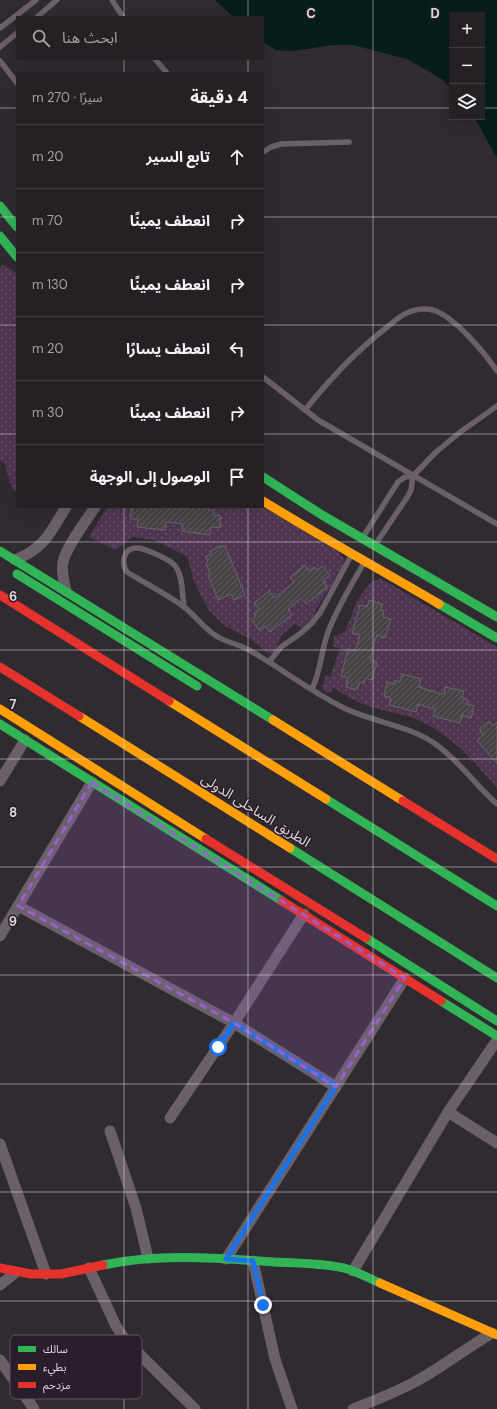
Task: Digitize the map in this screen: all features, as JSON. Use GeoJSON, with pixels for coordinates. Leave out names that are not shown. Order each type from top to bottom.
{"type":"FeatureCollection","features":[{"type":"Feature","properties":{"kind":"main road"},"geometry":{"type":"LineString","coordinates":[[0,206],[16,226]]}},
{"type":"Feature","properties":{"kind":"main road"},"geometry":{"type":"LineString","coordinates":[[2,241],[16,256]]}},
{"type":"Feature","properties":{"kind":"main road"},"geometry":{"type":"LineString","coordinates":[[264,478],[322,515],[497,617]]}},
{"type":"Feature","properties":{"kind":"main road"},"geometry":{"type":"LineString","coordinates":[[264,502],[313,532],[366,561],[497,638]]}},
{"type":"Feature","properties":{"kind":"main road"},"geometry":{"type":"LineString","coordinates":[[352,554],[362,538]]}},
{"type":"Feature","properties":{"kind":"main road"},"geometry":{"type":"LineString","coordinates":[[366,561],[375,546]]}},
{"type":"Feature","properties":{"kind":"main road"},"geometry":{"type":"LineString","coordinates":[[0,551],[12,564],[206,691]]}},
{"type":"Feature","properties":{"kind":"main road"},"geometry":{"type":"LineString","coordinates":[[12,564],[66,591],[497,859]]}},
{"type":"Feature","properties":{"kind":"main road"},"geometry":{"type":"LineString","coordinates":[[0,595],[497,906]]}},
{"type":"Feature","properties":{"kind":"main road","name":"الطريق الساحلى الدولى"},"geometry":{"type":"LineString","coordinates":[[0,667],[497,978]]}},
{"type":"Feature","properties":{"kind":"main road"},"geometry":{"type":"LineString","coordinates":[[0,709],[497,1020]]}},
{"type":"Feature","properties":{"kind":"main road"},"geometry":{"type":"LineString","coordinates":[[0,724],[497,1036]]}},
{"type":"Feature","properties":{"kind":"main road"},"geometry":{"type":"LineString","coordinates":[[0,1268],[16,1272],[61,1274],[115,1262],[148,1258],[226,1259],[328,1265],[353,1271],[494,1334]]}},
{"type":"Feature","properties":{"kind":"street"},"geometry":{"type":"LineString","coordinates":[[12,564],[38,548],[47,539],[65,508]]}},
{"type":"Feature","properties":{"kind":"street"},"geometry":{"type":"LineString","coordinates":[[66,591],[63,562],[67,551],[94,508]]}},
{"type":"Feature","properties":{"kind":"street"},"geometry":{"type":"LineString","coordinates":[[0,781],[25,740]]}},
{"type":"Feature","properties":{"kind":"street"},"geometry":{"type":"LineString","coordinates":[[0,936],[92,782]]}},
{"type":"Feature","properties":{"kind":"street"},"geometry":{"type":"LineString","coordinates":[[18,906],[234,1023],[336,1086]]}},
{"type":"Feature","properties":{"kind":"street"},"geometry":{"type":"LineString","coordinates":[[170,1118],[234,1023],[304,914]]}},
{"type":"Feature","properties":{"kind":"street"},"geometry":{"type":"LineString","coordinates":[[226,1259],[405,978]]}},
{"type":"Feature","properties":{"kind":"street"},"geometry":{"type":"LineString","coordinates":[[353,1271],[448,1112],[497,1040]]}},
{"type":"Feature","properties":{"kind":"street"},"geometry":{"type":"LineString","coordinates":[[448,1112],[497,1143]]}},
{"type":"Feature","properties":{"kind":"street"},"geometry":{"type":"LineString","coordinates":[[110,1131],[136,1208],[148,1258]]}},
{"type":"Feature","properties":{"kind":"street"},"geometry":{"type":"LineString","coordinates":[[0,1144],[46,1274]]}},
{"type":"Feature","properties":{"kind":"street"},"geometry":{"type":"LineString","coordinates":[[253,1261],[275,1359],[292,1409]]}},
{"type":"Feature","properties":{"kind":"street"},"geometry":{"type":"LineString","coordinates":[[89,1268],[116,1326],[122,1335]]}},
{"type":"Feature","properties":{"kind":"street"},"geometry":{"type":"LineString","coordinates":[[0,1285],[16,1272]]}},
{"type":"Feature","properties":{"kind":"street"},"geometry":{"type":"LineString","coordinates":[[353,1409],[413,1383],[447,1363],[473,1344],[494,1334]]}},
{"type":"Feature","properties":{"kind":"street"},"geometry":{"type":"LineString","coordinates":[[142,1357],[195,1409]]}},
{"type":"Feature","properties":{"kind":"street"},"geometry":{"type":"LineString","coordinates":[[0,1360],[10,1374]]}},
{"type":"Feature","properties":{"kind":"street"},"geometry":{"type":"LineString","coordinates":[[27,1399],[34,1409]]}},
{"type":"Feature","properties":{"kind":"lane"},"geometry":{"type":"LineString","coordinates":[[0,28],[36,0]]}},
{"type":"Feature","properties":{"kind":"lane"},"geometry":{"type":"LineString","coordinates":[[38,16],[57,0]]}},
{"type":"Feature","properties":{"kind":"lane"},"geometry":{"type":"LineString","coordinates":[[112,0],[122,16]]}},
{"type":"Feature","properties":{"kind":"lane"},"geometry":{"type":"LineString","coordinates":[[0,47],[16,34]]}},
{"type":"Feature","properties":{"kind":"lane"},"geometry":{"type":"LineString","coordinates":[[156,60],[166,72]]}},
{"type":"Feature","properties":{"kind":"lane"},"geometry":{"type":"LineString","coordinates":[[0,61],[16,82]]}},
{"type":"Feature","properties":{"kind":"lane"},"geometry":{"type":"LineString","coordinates":[[264,151],[271,147],[281,144],[349,142]]}},
{"type":"Feature","properties":{"kind":"lane"},"geometry":{"type":"LineString","coordinates":[[305,410],[334,375],[372,339],[408,312],[420,309],[433,310],[444,316],[476,344],[497,371]]}},
{"type":"Feature","properties":{"kind":"lane"},"geometry":{"type":"LineString","coordinates":[[264,378],[305,410],[413,476],[497,524]]}},
{"type":"Feature","properties":{"kind":"lane"},"geometry":{"type":"LineString","coordinates":[[362,538],[398,482],[413,476],[435,453],[459,433],[497,406]]}},
{"type":"Feature","properties":{"kind":"lane"},"geometry":{"type":"LineString","coordinates":[[375,546],[408,496],[411,490],[413,476]]}},
{"type":"Feature","properties":{"kind":"lane"},"geometry":{"type":"LineString","coordinates":[[184,606],[180,573],[172,562],[143,549],[137,548],[130,550],[125,554],[123,560],[124,567],[127,572],[184,606],[217,637],[243,646],[344,708],[360,715],[414,733],[433,742],[454,759],[485,794],[497,804]]}},
{"type":"Feature","properties":{"kind":"lane"},"geometry":{"type":"LineString","coordinates":[[269,662],[281,647],[301,633],[320,613],[352,554]]}},
{"type":"Feature","properties":{"kind":"lane"},"geometry":{"type":"LineString","coordinates":[[312,689],[319,671],[323,648],[332,621],[366,561]]}},
{"type":"Feature","properties":{"kind":"highlighted area"},"geometry":{"type":"Polygon","coordinates":[[[92,782],[405,978],[336,1087],[234,1023],[18,906],[92,782]]]}},
{"type":"Feature","properties":{"kind":"shaded area"},"geometry":{"type":"Polygon","coordinates":[[[215,0],[497,0],[497,158],[476,120],[485,120],[485,12],[449,12],[449,87],[442,79],[407,59],[353,45],[333,45],[293,51],[276,50],[264,43],[264,16],[232,16],[215,0]]]}},
{"type":"Feature","properties":{"kind":"shaded area"},"geometry":{"type":"Polygon","coordinates":[[[3,265],[16,272],[16,492],[13,490],[5,464],[0,461],[0,268],[3,265]]]}},
{"type":"Feature","properties":{"kind":"shaded area"},"geometry":{"type":"Polygon","coordinates":[[[106,508],[264,508],[337,551],[344,559],[341,571],[316,609],[312,623],[303,629],[295,624],[282,635],[274,653],[268,653],[250,639],[225,626],[208,609],[194,582],[187,556],[154,540],[132,537],[116,550],[89,537],[106,508]]]}},
{"type":"Feature","properties":{"kind":"shaded area"},"geometry":{"type":"Polygon","coordinates":[[[380,578],[497,647],[497,788],[460,748],[439,731],[427,724],[409,716],[377,709],[334,688],[330,693],[325,692],[322,687],[326,675],[330,677],[340,649],[333,646],[334,637],[345,631],[357,601],[370,583],[380,578]]]}},
{"type":"Feature","properties":{"kind":"building"},"geometry":{"type":"Polygon","coordinates":[[[132,508],[209,508],[208,510],[214,511],[214,515],[221,516],[220,528],[211,527],[210,535],[182,531],[183,524],[166,522],[165,530],[137,527],[138,519],[130,519],[132,508]]]}},
{"type":"Feature","properties":{"kind":"building"},"geometry":{"type":"Polygon","coordinates":[[[221,546],[225,546],[245,595],[234,600],[231,594],[218,600],[208,575],[210,574],[206,563],[208,562],[206,556],[211,554],[210,551],[221,546]]]}},
{"type":"Feature","properties":{"kind":"building"},"geometry":{"type":"Polygon","coordinates":[[[305,565],[309,571],[314,567],[317,570],[323,566],[330,575],[323,581],[328,587],[306,604],[301,598],[288,609],[292,615],[270,632],[265,626],[260,631],[251,620],[256,616],[254,613],[259,609],[254,603],[269,591],[274,598],[294,582],[290,577],[305,565]]]}},
{"type":"Feature","properties":{"kind":"building"},"geometry":{"type":"Polygon","coordinates":[[[369,600],[382,604],[381,610],[384,611],[383,617],[391,619],[385,638],[377,635],[375,641],[370,660],[377,662],[372,680],[365,678],[364,684],[360,682],[357,690],[346,687],[348,678],[341,676],[348,649],[355,651],[360,635],[352,633],[360,605],[367,607],[369,600]]]}},
{"type":"Feature","properties":{"kind":"building"},"geometry":{"type":"Polygon","coordinates":[[[402,674],[421,679],[419,687],[438,693],[444,694],[445,687],[464,691],[462,698],[468,700],[467,704],[474,706],[471,718],[462,715],[460,723],[433,716],[435,709],[418,704],[416,712],[389,705],[391,698],[384,696],[387,682],[394,684],[395,680],[400,682],[402,674]]]}},
{"type":"Feature","properties":{"kind":"building"},"geometry":{"type":"Polygon","coordinates":[[[489,721],[493,726],[497,722],[497,764],[477,740],[483,735],[480,728],[489,721]]]}},
{"type":"Feature","properties":{"kind":"traffic: fast"},"geometry":{"type":"LineString","coordinates":[[0,206],[16,226]]}},
{"type":"Feature","properties":{"kind":"traffic: fast"},"geometry":{"type":"LineString","coordinates":[[0,236],[16,256]]}},
{"type":"Feature","properties":{"kind":"traffic: fast"},"geometry":{"type":"LineString","coordinates":[[264,478],[322,515],[497,617]]}},
{"type":"Feature","properties":{"kind":"traffic: fast"},"geometry":{"type":"LineString","coordinates":[[0,551],[273,720]]}},
{"type":"Feature","properties":{"kind":"traffic: fast"},"geometry":{"type":"LineString","coordinates":[[17,574],[197,686]]}},
{"type":"Feature","properties":{"kind":"traffic: fast"},"geometry":{"type":"LineString","coordinates":[[439,604],[497,638]]}},
{"type":"Feature","properties":{"kind":"traffic: fast"},"geometry":{"type":"LineString","coordinates":[[0,724],[282,901]]}},
{"type":"Feature","properties":{"kind":"traffic: fast"},"geometry":{"type":"LineString","coordinates":[[326,799],[497,906]]}},
{"type":"Feature","properties":{"kind":"traffic: fast"},"geometry":{"type":"LineString","coordinates":[[290,848],[497,978]]}},
{"type":"Feature","properties":{"kind":"traffic: fast"},"geometry":{"type":"LineString","coordinates":[[366,938],[497,1021]]}},
{"type":"Feature","properties":{"kind":"traffic: fast"},"geometry":{"type":"LineString","coordinates":[[441,1001],[497,1036]]}},
{"type":"Feature","properties":{"kind":"traffic: fast"},"geometry":{"type":"LineString","coordinates":[[103,1265],[124,1261],[167,1258],[231,1259],[327,1265],[344,1268],[380,1283]]}},
{"type":"Feature","properties":{"kind":"traffic: slow"},"geometry":{"type":"LineString","coordinates":[[264,502],[439,604]]}},
{"type":"Feature","properties":{"kind":"traffic: slow"},"geometry":{"type":"LineString","coordinates":[[169,701],[326,799]]}},
{"type":"Feature","properties":{"kind":"traffic: slow"},"geometry":{"type":"LineString","coordinates":[[0,709],[206,839]]}},
{"type":"Feature","properties":{"kind":"traffic: slow"},"geometry":{"type":"LineString","coordinates":[[79,716],[290,848]]}},
{"type":"Feature","properties":{"kind":"traffic: slow"},"geometry":{"type":"LineString","coordinates":[[273,720],[403,801]]}},
{"type":"Feature","properties":{"kind":"traffic: slow"},"geometry":{"type":"LineString","coordinates":[[380,1283],[497,1335]]}},
{"type":"Feature","properties":{"kind":"traffic: jam"},"geometry":{"type":"LineString","coordinates":[[0,595],[169,701]]}},
{"type":"Feature","properties":{"kind":"traffic: jam"},"geometry":{"type":"LineString","coordinates":[[0,667],[79,716]]}},
{"type":"Feature","properties":{"kind":"traffic: jam"},"geometry":{"type":"LineString","coordinates":[[403,801],[497,859]]}},
{"type":"Feature","properties":{"kind":"traffic: jam"},"geometry":{"type":"LineString","coordinates":[[206,839],[366,938]]}},
{"type":"Feature","properties":{"kind":"traffic: jam"},"geometry":{"type":"LineString","coordinates":[[282,901],[441,1001]]}},
{"type":"Feature","properties":{"kind":"traffic: jam"},"geometry":{"type":"LineString","coordinates":[[0,1268],[31,1274],[61,1274],[103,1265]]}},
{"type":"Feature","properties":{"kind":"route"},"geometry":{"type":"LineString","coordinates":[[218,1047],[234,1023],[336,1086],[226,1259],[253,1261],[263,1305]]}}]}
